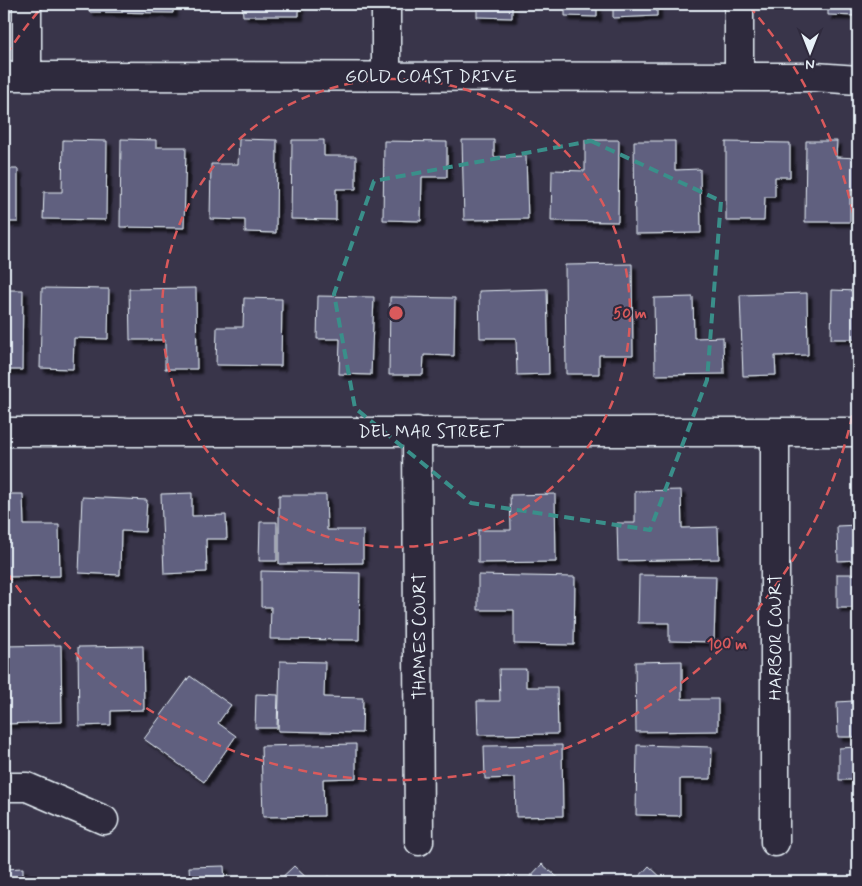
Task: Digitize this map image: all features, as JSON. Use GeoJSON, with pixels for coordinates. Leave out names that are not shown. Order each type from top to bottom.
{"type":"FeatureCollection","features":[{"type":"Feature","properties":{"kind":"street"},"geometry":{"type":"LineString","coordinates":[[16,76],[27,4]]}},
{"type":"Feature","properties":{"kind":"street"},"geometry":{"type":"LineString","coordinates":[[386,4],[386,76]]}},
{"type":"Feature","properties":{"kind":"street"},"geometry":{"type":"LineString","coordinates":[[740,4],[740,77]]}},
{"type":"Feature","properties":{"kind":"street","name":"GOLD COAST DRIVE"},"geometry":{"type":"LineString","coordinates":[[16,76],[815,77],[858,80]]}},
{"type":"Feature","properties":{"kind":"street","name":"THAMES COURT"},"geometry":{"type":"LineString","coordinates":[[417,431],[419,841]]}},
{"type":"Feature","properties":{"kind":"street","name":"DEL MAR STREET"},"geometry":{"type":"LineString","coordinates":[[4,432],[858,432]]}},
{"type":"Feature","properties":{"kind":"street","name":"HARBOR COURT"},"geometry":{"type":"LineString","coordinates":[[775,432],[775,842]]}},
{"type":"Feature","properties":{"kind":"street"},"geometry":{"type":"LineString","coordinates":[[4,787],[27,787],[104,820]]}},
{"type":"Feature","properties":{"kind":"highlighted area"},"geometry":{"type":"Polygon","coordinates":[[[591,141],[721,201],[707,380],[650,530],[471,503],[355,408],[334,294],[374,181],[591,141]]]}},
{"type":"Feature","properties":{"kind":"building"},"geometry":{"type":"Polygon","coordinates":[[[89,4],[173,4],[173,13],[89,12],[89,4]]]}},
{"type":"Feature","properties":{"kind":"building"},"geometry":{"type":"Polygon","coordinates":[[[242,4],[299,4],[299,16],[243,16],[242,4]]]}},
{"type":"Feature","properties":{"kind":"building"},"geometry":{"type":"Polygon","coordinates":[[[477,4],[512,4],[512,18],[477,17],[477,4]]]}},
{"type":"Feature","properties":{"kind":"building"},"geometry":{"type":"Polygon","coordinates":[[[565,4],[597,4],[597,17],[565,16],[565,4]]]}},
{"type":"Feature","properties":{"kind":"building"},"geometry":{"type":"Polygon","coordinates":[[[613,4],[657,4],[657,16],[613,18],[613,4]]]}},
{"type":"Feature","properties":{"kind":"building"},"geometry":{"type":"Polygon","coordinates":[[[828,4],[858,4],[858,16],[828,15],[828,4]]]}},
{"type":"Feature","properties":{"kind":"building"},"geometry":{"type":"Polygon","coordinates":[[[121,139],[156,140],[156,147],[186,147],[184,228],[120,227],[121,139]]]}},
{"type":"Feature","properties":{"kind":"building"},"geometry":{"type":"Polygon","coordinates":[[[239,139],[277,140],[276,233],[245,232],[245,220],[210,219],[211,164],[238,164],[239,139]]]}},
{"type":"Feature","properties":{"kind":"building"},"geometry":{"type":"Polygon","coordinates":[[[63,140],[107,141],[106,220],[43,219],[44,192],[62,192],[63,140]]]}},
{"type":"Feature","properties":{"kind":"building"},"geometry":{"type":"Polygon","coordinates":[[[292,140],[324,140],[324,156],[356,156],[356,189],[336,189],[336,220],[291,219],[292,140]]]}},
{"type":"Feature","properties":{"kind":"building"},"geometry":{"type":"Polygon","coordinates":[[[462,140],[494,140],[494,157],[526,156],[528,219],[464,220],[462,140]]]}},
{"type":"Feature","properties":{"kind":"building"},"geometry":{"type":"Polygon","coordinates":[[[585,140],[619,140],[618,222],[551,221],[552,170],[585,171],[585,140]]]}},
{"type":"Feature","properties":{"kind":"building"},"geometry":{"type":"Polygon","coordinates":[[[384,141],[447,142],[447,177],[422,177],[421,221],[383,220],[384,141]]]}},
{"type":"Feature","properties":{"kind":"building"},"geometry":{"type":"Polygon","coordinates":[[[634,141],[675,141],[675,170],[700,169],[701,233],[635,234],[634,141]]]}},
{"type":"Feature","properties":{"kind":"building"},"geometry":{"type":"Polygon","coordinates":[[[806,141],[837,141],[836,157],[858,158],[858,190],[850,190],[850,222],[805,222],[806,141]]]}},
{"type":"Feature","properties":{"kind":"building"},"geometry":{"type":"Polygon","coordinates":[[[726,142],[790,143],[790,177],[775,177],[775,197],[765,197],[764,221],[726,221],[726,142]]]}},
{"type":"Feature","properties":{"kind":"building"},"geometry":{"type":"Polygon","coordinates":[[[4,169],[18,169],[18,222],[4,222],[4,169]]]}},
{"type":"Feature","properties":{"kind":"building"},"geometry":{"type":"Polygon","coordinates":[[[632,264],[633,355],[599,355],[599,374],[566,374],[565,265],[632,264]]]}},
{"type":"Feature","properties":{"kind":"building"},"geometry":{"type":"Polygon","coordinates":[[[42,288],[109,289],[108,339],[74,338],[73,369],[40,368],[42,288]]]}},
{"type":"Feature","properties":{"kind":"building"},"geometry":{"type":"Polygon","coordinates":[[[196,288],[197,369],[165,369],[165,340],[130,340],[129,289],[196,288]]]}},
{"type":"Feature","properties":{"kind":"building"},"geometry":{"type":"Polygon","coordinates":[[[547,289],[549,374],[517,375],[516,338],[480,338],[479,291],[547,289]]]}},
{"type":"Feature","properties":{"kind":"building"},"geometry":{"type":"Polygon","coordinates":[[[4,290],[23,290],[22,370],[4,370],[4,290]]]}},
{"type":"Feature","properties":{"kind":"building"},"geometry":{"type":"Polygon","coordinates":[[[832,290],[858,291],[858,339],[831,339],[832,290]]]}},
{"type":"Feature","properties":{"kind":"building"},"geometry":{"type":"Polygon","coordinates":[[[807,293],[808,355],[775,356],[776,375],[743,376],[740,295],[807,293]]]}},
{"type":"Feature","properties":{"kind":"building"},"geometry":{"type":"Polygon","coordinates":[[[318,296],[374,297],[371,375],[339,374],[340,339],[317,339],[318,296]]]}},
{"type":"Feature","properties":{"kind":"building"},"geometry":{"type":"Polygon","coordinates":[[[390,297],[455,298],[454,356],[424,355],[423,375],[389,375],[390,297]]]}},
{"type":"Feature","properties":{"kind":"building"},"geometry":{"type":"Polygon","coordinates":[[[693,297],[694,338],[723,337],[724,374],[655,375],[654,298],[693,297]]]}},
{"type":"Feature","properties":{"kind":"building"},"geometry":{"type":"Polygon","coordinates":[[[244,298],[282,299],[281,366],[216,365],[217,327],[243,327],[244,298]]]}},
{"type":"Feature","properties":{"kind":"building"},"geometry":{"type":"Polygon","coordinates":[[[681,490],[682,528],[718,527],[719,559],[618,561],[617,523],[635,523],[635,491],[681,490]]]}},
{"type":"Feature","properties":{"kind":"building"},"geometry":{"type":"Polygon","coordinates":[[[192,493],[192,516],[226,515],[227,539],[206,539],[207,572],[164,574],[161,494],[192,493]]]}},
{"type":"Feature","properties":{"kind":"building"},"geometry":{"type":"Polygon","coordinates":[[[4,494],[23,494],[24,525],[59,525],[60,576],[4,577],[4,494]]]}},
{"type":"Feature","properties":{"kind":"building"},"geometry":{"type":"Polygon","coordinates":[[[555,494],[556,562],[478,563],[478,530],[511,530],[510,495],[555,494]]]}},
{"type":"Feature","properties":{"kind":"building"},"geometry":{"type":"Polygon","coordinates":[[[279,495],[326,495],[327,530],[363,530],[363,563],[279,564],[279,495]]]}},
{"type":"Feature","properties":{"kind":"building"},"geometry":{"type":"Polygon","coordinates":[[[82,497],[147,500],[145,532],[121,531],[120,575],[79,573],[82,497]]]}},
{"type":"Feature","properties":{"kind":"building"},"geometry":{"type":"Polygon","coordinates":[[[260,522],[277,522],[277,561],[259,561],[260,522]]]}},
{"type":"Feature","properties":{"kind":"building"},"geometry":{"type":"Polygon","coordinates":[[[858,525],[858,560],[838,561],[837,526],[858,525]]]}},
{"type":"Feature","properties":{"kind":"building"},"geometry":{"type":"Polygon","coordinates":[[[261,571],[360,573],[359,640],[270,639],[271,607],[261,607],[261,571]]]}},
{"type":"Feature","properties":{"kind":"building"},"geometry":{"type":"Polygon","coordinates":[[[837,574],[858,574],[858,608],[837,608],[837,574]]]}},
{"type":"Feature","properties":{"kind":"building"},"geometry":{"type":"Polygon","coordinates":[[[478,575],[575,577],[574,645],[514,644],[514,610],[478,610],[478,575]]]}},
{"type":"Feature","properties":{"kind":"building"},"geometry":{"type":"Polygon","coordinates":[[[639,575],[716,576],[714,642],[669,641],[669,623],[638,623],[639,575]]]}},
{"type":"Feature","properties":{"kind":"building"},"geometry":{"type":"Polygon","coordinates":[[[61,645],[62,722],[4,724],[4,646],[61,645]]]}},
{"type":"Feature","properties":{"kind":"building"},"geometry":{"type":"Polygon","coordinates":[[[143,646],[144,710],[111,711],[111,725],[79,726],[78,647],[143,646]]]}},
{"type":"Feature","properties":{"kind":"building"},"geometry":{"type":"Polygon","coordinates":[[[280,661],[325,662],[324,697],[363,698],[362,733],[278,731],[280,661]]]}},
{"type":"Feature","properties":{"kind":"building"},"geometry":{"type":"Polygon","coordinates":[[[682,661],[682,699],[718,699],[718,731],[636,732],[635,662],[682,661]]]}},
{"type":"Feature","properties":{"kind":"building"},"geometry":{"type":"Polygon","coordinates":[[[499,669],[526,669],[526,687],[557,687],[558,734],[478,735],[477,701],[500,701],[499,669]]]}},
{"type":"Feature","properties":{"kind":"building"},"geometry":{"type":"Polygon","coordinates":[[[852,671],[858,671],[858,737],[838,737],[837,702],[853,701],[852,671]]]}},
{"type":"Feature","properties":{"kind":"building"},"geometry":{"type":"Polygon","coordinates":[[[190,676],[231,705],[218,723],[236,736],[204,782],[144,739],[190,676]]]}},
{"type":"Feature","properties":{"kind":"building"},"geometry":{"type":"Polygon","coordinates":[[[256,694],[278,695],[277,728],[255,728],[256,694]]]}},
{"type":"Feature","properties":{"kind":"building"},"geometry":{"type":"Polygon","coordinates":[[[356,744],[356,778],[323,779],[324,816],[263,817],[261,746],[356,744]]]}},
{"type":"Feature","properties":{"kind":"building"},"geometry":{"type":"Polygon","coordinates":[[[562,745],[563,816],[516,817],[515,778],[485,779],[484,746],[562,745]]]}},
{"type":"Feature","properties":{"kind":"building"},"geometry":{"type":"Polygon","coordinates":[[[637,745],[712,747],[711,779],[680,779],[680,816],[636,815],[637,745]]]}},
{"type":"Feature","properties":{"kind":"building"},"geometry":{"type":"Polygon","coordinates":[[[858,747],[858,780],[839,780],[839,748],[858,747]]]}},
{"type":"Feature","properties":{"kind":"building"},"geometry":{"type":"Polygon","coordinates":[[[542,864],[563,882],[525,882],[542,864]]]}},
{"type":"Feature","properties":{"kind":"building"},"geometry":{"type":"Polygon","coordinates":[[[224,866],[225,882],[190,882],[189,867],[224,866]]]}},
{"type":"Feature","properties":{"kind":"building"},"geometry":{"type":"Polygon","coordinates":[[[294,866],[311,882],[277,882],[294,866]]]}},
{"type":"Feature","properties":{"kind":"building"},"geometry":{"type":"Polygon","coordinates":[[[649,866],[666,882],[634,882],[649,866]]]}},
{"type":"Feature","properties":{"kind":"building"},"geometry":{"type":"Polygon","coordinates":[[[23,868],[23,882],[4,882],[4,869],[23,868]]]}},
{"type":"Feature","properties":{"kind":"building"},"geometry":{"type":"Polygon","coordinates":[[[509,875],[517,882],[502,882],[509,875]]]}},
{"type":"Feature","properties":{"kind":"building"},"geometry":{"type":"Polygon","coordinates":[[[329,876],[336,882],[322,882],[329,876]]]}},
{"type":"Feature","properties":{"kind":"building"},"geometry":{"type":"Polygon","coordinates":[[[686,876],[693,882],[679,882],[686,876]]]}}]}
